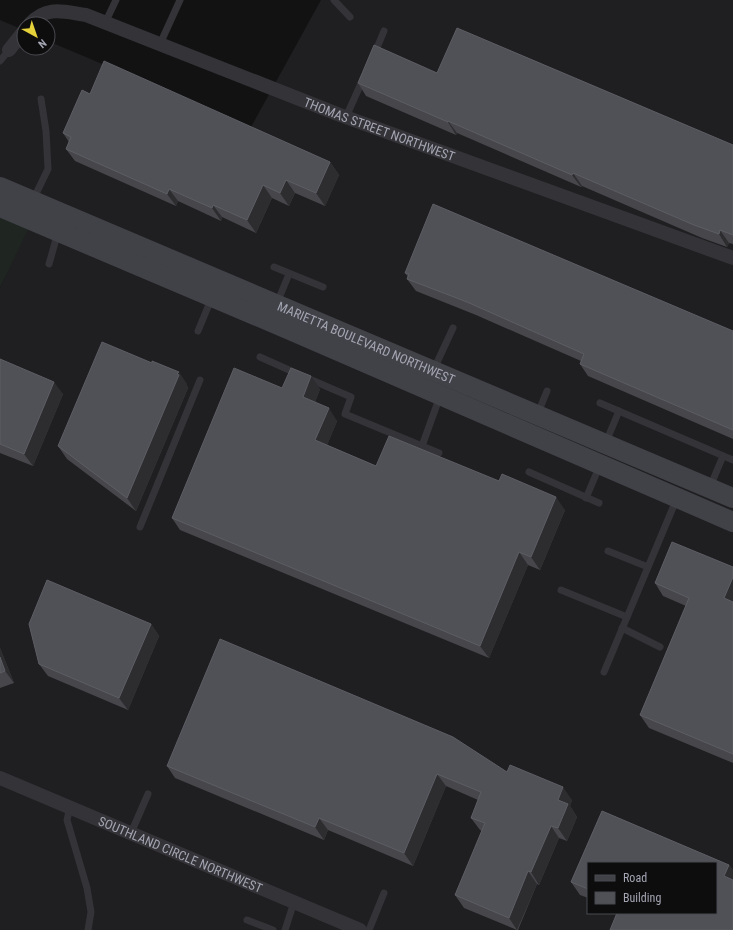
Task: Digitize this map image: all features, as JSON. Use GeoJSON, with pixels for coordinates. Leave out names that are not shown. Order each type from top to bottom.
{"type":"FeatureCollection","features":[{"type":"Feature","properties":{"kind":"main road","name":"MARIETTA BOULEVARD NORTHWEST"},"geometry":{"type":"LineString","coordinates":[[0,187],[277,303],[733,498]]}},
{"type":"Feature","properties":{"kind":"main road"},"geometry":{"type":"LineString","coordinates":[[0,208],[212,297],[733,522]]}},
{"type":"Feature","properties":{"kind":"street","name":"THOMAS STREET NORTHWEST"},"geometry":{"type":"LineString","coordinates":[[39,16],[54,10],[86,15],[346,117],[733,258]]}},
{"type":"Feature","properties":{"kind":"street"},"geometry":{"type":"LineString","coordinates":[[8,50],[16,40]]}},
{"type":"Feature","properties":{"kind":"street","name":"SOUTHLAND CIRCLE NORTHWEST"},"geometry":{"type":"LineString","coordinates":[[0,778],[360,930]]}},
{"type":"Feature","properties":{"kind":"lane"},"geometry":{"type":"LineString","coordinates":[[106,23],[116,0]]}},
{"type":"Feature","properties":{"kind":"lane"},"geometry":{"type":"LineString","coordinates":[[160,44],[180,0]]}},
{"type":"Feature","properties":{"kind":"lane"},"geometry":{"type":"LineString","coordinates":[[334,0],[350,17]]}},
{"type":"Feature","properties":{"kind":"lane"},"geometry":{"type":"LineString","coordinates":[[371,60],[384,31]]}},
{"type":"Feature","properties":{"kind":"lane"},"geometry":{"type":"LineString","coordinates":[[0,61],[8,50]]}},
{"type":"Feature","properties":{"kind":"lane"},"geometry":{"type":"LineString","coordinates":[[346,117],[365,74]]}},
{"type":"Feature","properties":{"kind":"lane"},"geometry":{"type":"LineString","coordinates":[[33,200],[48,168],[46,131],[41,99]]}},
{"type":"Feature","properties":{"kind":"lane"},"geometry":{"type":"LineString","coordinates":[[49,264],[58,232]]}},
{"type":"Feature","properties":{"kind":"lane"},"geometry":{"type":"LineString","coordinates":[[274,267],[323,287]]}},
{"type":"Feature","properties":{"kind":"lane"},"geometry":{"type":"LineString","coordinates":[[277,303],[289,274]]}},
{"type":"Feature","properties":{"kind":"lane"},"geometry":{"type":"LineString","coordinates":[[198,331],[212,297]]}},
{"type":"Feature","properties":{"kind":"lane"},"geometry":{"type":"LineString","coordinates":[[434,371],[453,328]]}},
{"type":"Feature","properties":{"kind":"lane"},"geometry":{"type":"LineString","coordinates":[[260,357],[351,397],[345,414],[439,453]]}},
{"type":"Feature","properties":{"kind":"lane"},"geometry":{"type":"LineString","coordinates":[[140,527],[200,380]]}},
{"type":"Feature","properties":{"kind":"lane"},"geometry":{"type":"LineString","coordinates":[[537,415],[547,391]]}},
{"type":"Feature","properties":{"kind":"lane"},"geometry":{"type":"LineString","coordinates":[[422,446],[440,395]]}},
{"type":"Feature","properties":{"kind":"lane"},"geometry":{"type":"LineString","coordinates":[[600,403],[733,460]]}},
{"type":"Feature","properties":{"kind":"lane"},"geometry":{"type":"LineString","coordinates":[[605,444],[619,411]]}},
{"type":"Feature","properties":{"kind":"lane"},"geometry":{"type":"LineString","coordinates":[[710,488],[723,456]]}},
{"type":"Feature","properties":{"kind":"lane"},"geometry":{"type":"LineString","coordinates":[[586,498],[600,465]]}},
{"type":"Feature","properties":{"kind":"lane"},"geometry":{"type":"LineString","coordinates":[[529,472],[598,503]]}},
{"type":"Feature","properties":{"kind":"lane"},"geometry":{"type":"LineString","coordinates":[[604,672],[677,498]]}},
{"type":"Feature","properties":{"kind":"lane"},"geometry":{"type":"LineString","coordinates":[[608,551],[648,567]]}},
{"type":"Feature","properties":{"kind":"lane"},"geometry":{"type":"LineString","coordinates":[[561,590],[627,617]]}},
{"type":"Feature","properties":{"kind":"lane"},"geometry":{"type":"LineString","coordinates":[[622,628],[660,647]]}},
{"type":"Feature","properties":{"kind":"lane"},"geometry":{"type":"LineString","coordinates":[[131,833],[148,794]]}},
{"type":"Feature","properties":{"kind":"lane"},"geometry":{"type":"LineString","coordinates":[[70,807],[68,820],[87,888],[91,912],[88,930]]}},
{"type":"Feature","properties":{"kind":"lane"},"geometry":{"type":"LineString","coordinates":[[369,930],[384,894]]}},
{"type":"Feature","properties":{"kind":"lane"},"geometry":{"type":"LineString","coordinates":[[285,930],[294,902]]}},
{"type":"Feature","properties":{"kind":"lane"},"geometry":{"type":"LineString","coordinates":[[248,920],[273,930]]}},
{"type":"Feature","properties":{"kind":"shaded area"},"geometry":{"type":"Polygon","coordinates":[[[321,0],[733,0],[733,930],[0,930],[0,288],[33,217],[0,208],[0,20],[16,27],[16,56],[56,56],[56,44],[251,127],[321,0]]]}},
{"type":"Feature","properties":{"kind":"shaded area"},"geometry":{"type":"Polygon","coordinates":[[[0,208],[34,217],[0,288],[0,208]]]}},
{"type":"Feature","properties":{"kind":"building"},"geometry":{"type":"Polygon","coordinates":[[[457,28],[733,145],[733,235],[720,230],[719,234],[694,225],[573,173],[572,175],[358,83],[374,45],[437,73],[457,28]]]}},
{"type":"Feature","properties":{"kind":"building"},"geometry":{"type":"Polygon","coordinates":[[[104,61],[330,162],[316,193],[286,180],[280,193],[263,185],[247,220],[213,205],[212,208],[169,189],[167,194],[66,149],[71,137],[63,133],[82,90],[90,94],[104,61]]]}},
{"type":"Feature","properties":{"kind":"building"},"geometry":{"type":"Polygon","coordinates":[[[433,204],[733,331],[733,430],[580,364],[584,354],[467,302],[407,279],[409,274],[405,273],[433,204]]]}},
{"type":"Feature","properties":{"kind":"building"},"geometry":{"type":"Polygon","coordinates":[[[102,342],[152,363],[152,361],[179,372],[127,498],[58,446],[102,342]]]}},
{"type":"Feature","properties":{"kind":"building"},"geometry":{"type":"Polygon","coordinates":[[[0,359],[54,382],[24,454],[0,444],[0,359]]]}},
{"type":"Feature","properties":{"kind":"building"},"geometry":{"type":"Polygon","coordinates":[[[234,368],[282,388],[291,368],[311,376],[303,397],[329,408],[315,440],[376,466],[389,436],[499,481],[502,474],[556,497],[531,557],[519,552],[480,646],[172,518],[234,368]]]}},
{"type":"Feature","properties":{"kind":"building"},"geometry":{"type":"Polygon","coordinates":[[[672,542],[733,567],[733,577],[724,598],[733,602],[733,754],[640,715],[689,598],[655,583],[672,542]]]}},
{"type":"Feature","properties":{"kind":"building"},"geometry":{"type":"Polygon","coordinates":[[[47,580],[151,624],[119,698],[39,664],[29,624],[47,580]]]}},
{"type":"Feature","properties":{"kind":"building"},"geometry":{"type":"Polygon","coordinates":[[[220,639],[453,737],[507,772],[510,765],[563,787],[558,800],[568,804],[558,828],[551,826],[531,872],[528,871],[509,918],[455,895],[485,823],[471,818],[481,792],[437,774],[404,853],[319,818],[315,827],[167,766],[220,639]]]}},
{"type":"Feature","properties":{"kind":"building"},"geometry":{"type":"Polygon","coordinates":[[[0,657],[5,671],[0,673],[0,657]]]}},
{"type":"Feature","properties":{"kind":"building"},"geometry":{"type":"Polygon","coordinates":[[[602,811],[729,865],[724,876],[733,880],[733,930],[610,930],[617,914],[717,914],[717,862],[587,862],[587,889],[571,882],[602,811]]]}}]}
